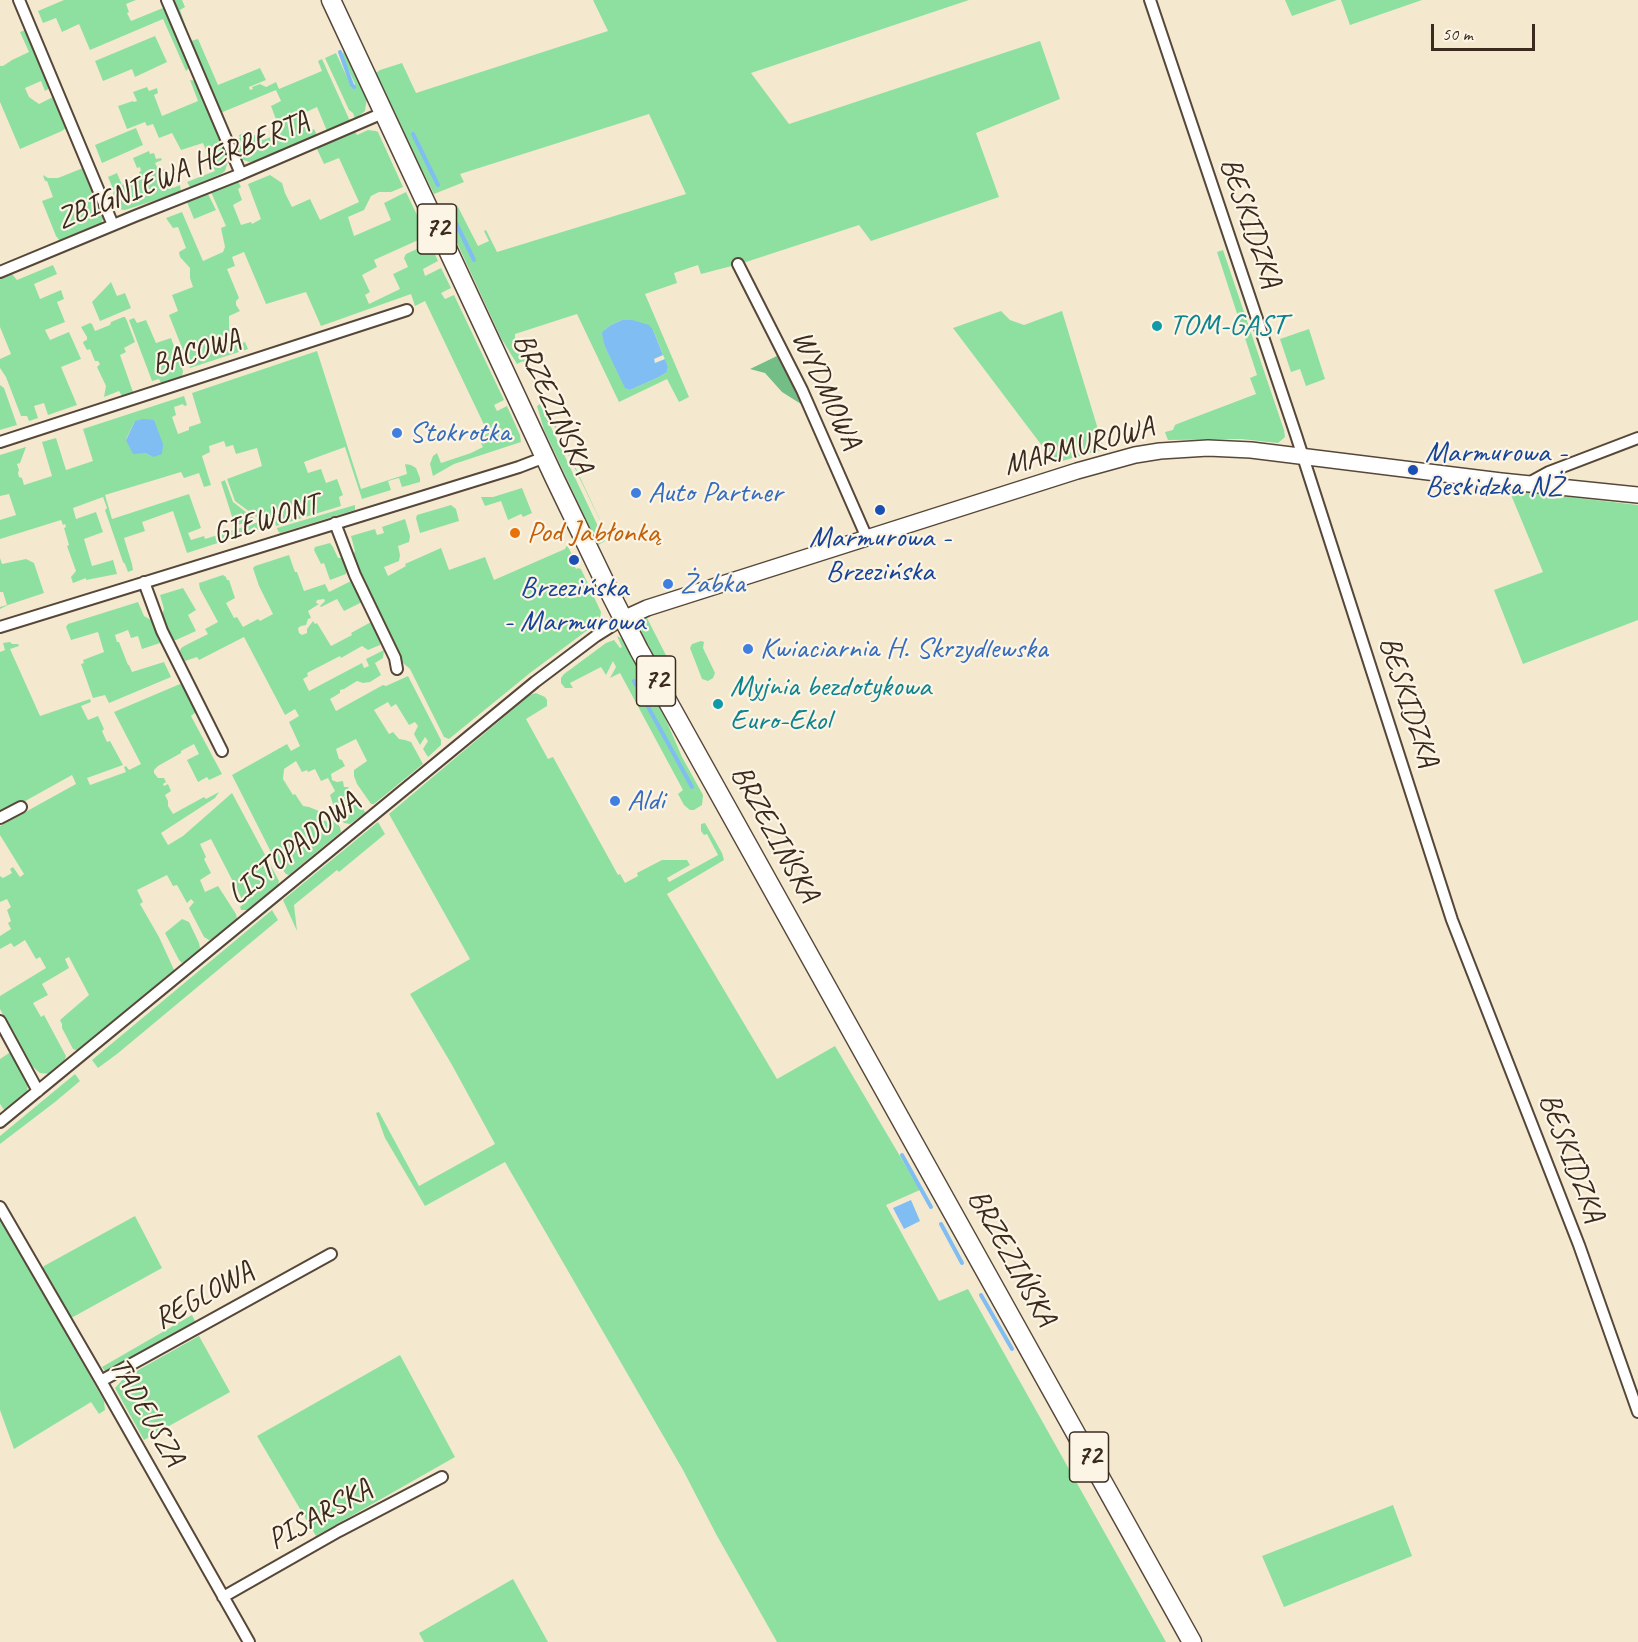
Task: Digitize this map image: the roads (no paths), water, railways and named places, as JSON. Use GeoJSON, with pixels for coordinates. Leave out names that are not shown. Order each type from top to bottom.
{"type":"FeatureCollection","features":[{"type":"Feature","properties":{"kind":"main road","name":"BRZEZIŃSKA"},"geometry":{"type":"LineString","coordinates":[[331,0],[623,619],[1192,1642]]}},
{"type":"Feature","properties":{"kind":"street"},"geometry":{"type":"LineString","coordinates":[[19,0],[113,225]]}},
{"type":"Feature","properties":{"kind":"street"},"geometry":{"type":"LineString","coordinates":[[167,0],[241,174]]}},
{"type":"Feature","properties":{"kind":"street","name":"BESKIDZKA"},"geometry":{"type":"LineString","coordinates":[[1150,0],[1302,456],[1452,920],[1579,1245],[1638,1412]]}},
{"type":"Feature","properties":{"kind":"street","name":"ZBIGNIEWA HERBERTA"},"geometry":{"type":"LineString","coordinates":[[0,272],[241,174],[383,113]]}},
{"type":"Feature","properties":{"kind":"street","name":"WYDMOWA"},"geometry":{"type":"LineString","coordinates":[[738,264],[802,390],[867,538]]}},
{"type":"Feature","properties":{"kind":"street","name":"BACOWA"},"geometry":{"type":"LineString","coordinates":[[0,441],[407,310]]}},
{"type":"Feature","properties":{"kind":"street"},"geometry":{"type":"LineString","coordinates":[[1529,483],[1549,471],[1638,438]]}},
{"type":"Feature","properties":{"kind":"street","name":"MARMUROWA"},"geometry":{"type":"LineString","coordinates":[[623,619],[647,608],[1077,471],[1135,455],[1169,450],[1208,448],[1243,450],[1638,495]]}},
{"type":"Feature","properties":{"kind":"street","name":"GIEWONT"},"geometry":{"type":"LineString","coordinates":[[0,627],[545,457]]}},
{"type":"Feature","properties":{"kind":"street"},"geometry":{"type":"LineString","coordinates":[[335,523],[355,575],[398,669]]}},
{"type":"Feature","properties":{"kind":"street"},"geometry":{"type":"LineString","coordinates":[[144,582],[162,631],[222,751]]}},
{"type":"Feature","properties":{"kind":"street","name":"LISTOPADOWA"},"geometry":{"type":"LineString","coordinates":[[0,1122],[535,682],[623,619]]}},
{"type":"Feature","properties":{"kind":"street"},"geometry":{"type":"LineString","coordinates":[[0,818],[21,807]]}},
{"type":"Feature","properties":{"kind":"street"},"geometry":{"type":"LineString","coordinates":[[0,1021],[38,1091]]}},
{"type":"Feature","properties":{"kind":"street","name":"TADEUSZA"},"geometry":{"type":"LineString","coordinates":[[0,1207],[249,1642]]}},
{"type":"Feature","properties":{"kind":"street","name":"REGLOWA"},"geometry":{"type":"LineString","coordinates":[[101,1381],[331,1254]]}},
{"type":"Feature","properties":{"kind":"street","name":"PISARSKA"},"geometry":{"type":"LineString","coordinates":[[223,1598],[339,1531],[442,1477]]}},
{"type":"Feature","properties":{"kind":"water"},"geometry":{"type":"Polygon","coordinates":[[[622,320],[632,320],[649,325],[663,355],[654,359],[655,363],[665,359],[668,367],[667,372],[659,377],[630,390],[625,388],[605,347],[602,334],[611,325],[622,320]]]}},
{"type":"Feature","properties":{"kind":"water"},"geometry":{"type":"Polygon","coordinates":[[[154,420],[163,444],[162,454],[153,457],[145,453],[133,454],[126,440],[135,421],[154,420]]]}},
{"type":"Feature","properties":{"kind":"water"},"geometry":{"type":"Polygon","coordinates":[[[911,1200],[920,1221],[904,1229],[893,1208],[911,1200]]]}},
{"type":"Feature","properties":{"kind":"waterway"},"geometry":{"type":"LineString","coordinates":[[340,52],[354,87]]}},
{"type":"Feature","properties":{"kind":"waterway"},"geometry":{"type":"LineString","coordinates":[[413,134],[438,185]]}},
{"type":"Feature","properties":{"kind":"waterway"},"geometry":{"type":"LineString","coordinates":[[452,215],[474,260]]}},
{"type":"Feature","properties":{"kind":"waterway"},"geometry":{"type":"LineString","coordinates":[[634,681],[636,685]]}},
{"type":"Feature","properties":{"kind":"waterway"},"geometry":{"type":"LineString","coordinates":[[641,694],[692,787]]}},
{"type":"Feature","properties":{"kind":"waterway"},"geometry":{"type":"LineString","coordinates":[[902,1155],[931,1207]]}},
{"type":"Feature","properties":{"kind":"waterway"},"geometry":{"type":"LineString","coordinates":[[941,1224],[962,1263]]}},
{"type":"Feature","properties":{"kind":"waterway"},"geometry":{"type":"LineString","coordinates":[[981,1295],[1012,1349]]}},
{"type":"Feature","properties":{"kind":"place","name":"TOM-GAST"},"geometry":{"type":"Point","coordinates":[1157,326]}},
{"type":"Feature","properties":{"kind":"place","name":"Stokrotka"},"geometry":{"type":"Point","coordinates":[397,433]}},
{"type":"Feature","properties":{"kind":"place","name":"Marmurowa - Beskidzka NŻ"},"geometry":{"type":"Point","coordinates":[1413,470]}},
{"type":"Feature","properties":{"kind":"place","name":"Auto Partner"},"geometry":{"type":"Point","coordinates":[636,493]}},
{"type":"Feature","properties":{"kind":"place","name":"Marmurowa - Brzezińska"},"geometry":{"type":"Point","coordinates":[880,510]}},
{"type":"Feature","properties":{"kind":"place","name":"Pod Jabłonką"},"geometry":{"type":"Point","coordinates":[515,533]}},
{"type":"Feature","properties":{"kind":"place","name":"Brzezińska - Marmurowa"},"geometry":{"type":"Point","coordinates":[574,560]}},
{"type":"Feature","properties":{"kind":"place","name":"Żabka"},"geometry":{"type":"Point","coordinates":[668,584]}},
{"type":"Feature","properties":{"kind":"place","name":"Kwiaciarnia H. Skrzydlewska"},"geometry":{"type":"Point","coordinates":[748,649]}},
{"type":"Feature","properties":{"kind":"place","name":"Myjnia bezdotykowa Euro-Ekol"},"geometry":{"type":"Point","coordinates":[718,704]}},
{"type":"Feature","properties":{"kind":"place","name":"Aldi"},"geometry":{"type":"Point","coordinates":[615,801]}}]}
